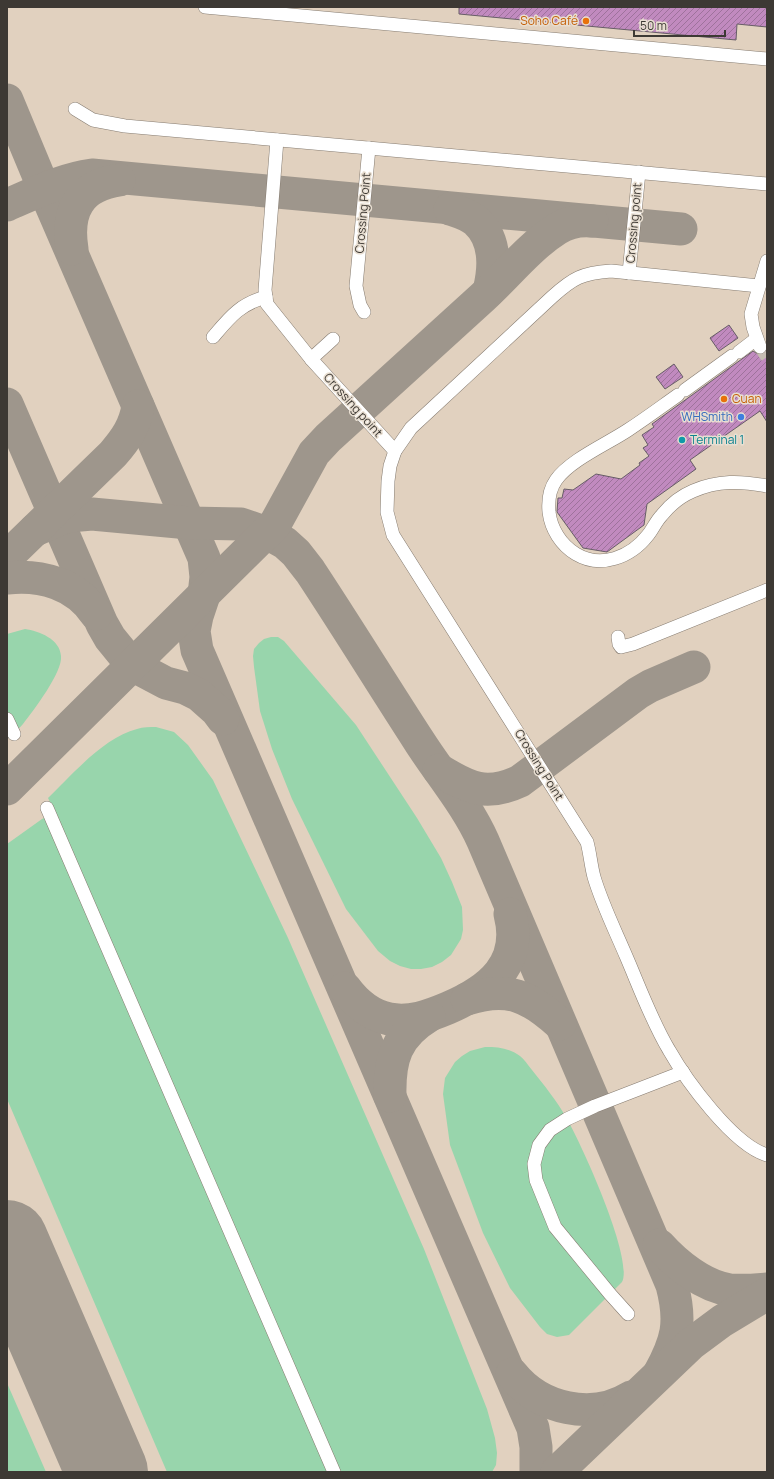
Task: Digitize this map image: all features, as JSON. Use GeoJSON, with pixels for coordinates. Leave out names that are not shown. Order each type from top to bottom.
{"type":"FeatureCollection","features":[{"type":"Feature","properties":{"kind":"lane"},"geometry":{"type":"LineString","coordinates":[[205,7],[767,59]]}},
{"type":"Feature","properties":{"kind":"lane"},"geometry":{"type":"LineString","coordinates":[[75,109],[93,120],[109,124],[767,184]]}},
{"type":"Feature","properties":{"kind":"lane"},"geometry":{"type":"LineString","coordinates":[[213,337],[235,311],[253,300],[266,297],[265,290],[277,140]]}},
{"type":"Feature","properties":{"kind":"lane","name":"Crossing Point"},"geometry":{"type":"LineString","coordinates":[[364,312],[357,294],[357,278],[369,148]]}},
{"type":"Feature","properties":{"kind":"lane","name":"Crossing point"},"geometry":{"type":"LineString","coordinates":[[629,273],[639,172]]}},
{"type":"Feature","properties":{"kind":"lane"},"geometry":{"type":"LineString","coordinates":[[767,261],[751,314],[758,343],[735,354],[627,431],[572,464],[556,480],[549,496],[550,516],[557,535],[564,545],[583,558],[598,561],[611,560],[620,557],[640,543],[648,535],[660,516],[670,506],[681,497],[693,491],[722,482],[738,482],[767,486]]}},
{"type":"Feature","properties":{"kind":"lane","name":"Crossing Point"},"geometry":{"type":"LineString","coordinates":[[683,1072],[662,1037],[605,908],[594,876],[587,842],[393,535],[387,512],[388,481],[390,466],[395,451],[411,428],[566,285],[579,277],[595,272],[611,272],[759,286]]}},
{"type":"Feature","properties":{"kind":"lane","name":"Crossing point"},"geometry":{"type":"LineString","coordinates":[[266,297],[267,304],[311,360],[395,451]]}},
{"type":"Feature","properties":{"kind":"lane"},"geometry":{"type":"LineString","coordinates":[[311,360],[333,339]]}},
{"type":"Feature","properties":{"kind":"lane"},"geometry":{"type":"LineString","coordinates":[[618,637],[619,644],[621,646],[634,644],[767,590]]}},
{"type":"Feature","properties":{"kind":"lane"},"geometry":{"type":"LineString","coordinates":[[7,719],[14,734]]}},
{"type":"Feature","properties":{"kind":"lane"},"geometry":{"type":"LineString","coordinates":[[46,808],[334,1472]]}},
{"type":"Feature","properties":{"kind":"lane"},"geometry":{"type":"LineString","coordinates":[[628,1314],[555,1227],[536,1180],[534,1164],[539,1146],[550,1130],[567,1119],[595,1106],[683,1072],[712,1110],[732,1132],[750,1147],[767,1155]]}},
{"type":"Feature","properties":{"kind":"shaded area"},"geometry":{"type":"Polygon","coordinates":[[[7,7],[767,7],[767,1472],[7,1472],[7,7]]]}},
{"type":"Feature","properties":{"kind":"green space"},"geometry":{"type":"Polygon","coordinates":[[[25,629],[42,634],[53,641],[60,650],[60,663],[57,672],[40,701],[23,724],[7,739],[7,634],[25,629]]]}},
{"type":"Feature","properties":{"kind":"green space"},"geometry":{"type":"Polygon","coordinates":[[[278,637],[284,641],[356,725],[417,818],[441,858],[462,907],[463,930],[461,939],[451,955],[442,962],[432,967],[411,969],[390,961],[378,951],[346,909],[292,799],[272,749],[260,711],[254,667],[254,649],[264,639],[278,637]]]}},
{"type":"Feature","properties":{"kind":"green space"},"geometry":{"type":"Polygon","coordinates":[[[156,727],[174,732],[188,745],[213,780],[288,938],[424,1249],[487,1409],[495,1438],[497,1453],[496,1465],[492,1472],[167,1472],[7,1099],[7,844],[42,819],[55,812],[48,798],[78,768],[101,748],[125,733],[142,728],[156,727]]]}},
{"type":"Feature","properties":{"kind":"green space"},"geometry":{"type":"Polygon","coordinates":[[[485,1047],[503,1048],[520,1056],[550,1093],[574,1132],[594,1175],[614,1227],[624,1269],[622,1282],[569,1335],[557,1337],[547,1334],[510,1288],[483,1233],[450,1145],[443,1094],[445,1078],[455,1062],[462,1056],[470,1051],[485,1047]]]}},
{"type":"Feature","properties":{"kind":"green space"},"geometry":{"type":"Polygon","coordinates":[[[7,1383],[46,1472],[7,1472],[7,1383]]]}},
{"type":"Feature","properties":{"kind":"building"},"geometry":{"type":"Polygon","coordinates":[[[459,7],[767,7],[767,27],[737,24],[736,40],[459,14],[459,7]]]}},
{"type":"Feature","properties":{"kind":"building"},"geometry":{"type":"Polygon","coordinates":[[[729,325],[738,338],[719,351],[710,338],[729,325]]]}},
{"type":"Feature","properties":{"kind":"building","name":"Terminal 1"},"geometry":{"type":"Polygon","coordinates":[[[767,350],[767,422],[760,411],[690,460],[696,469],[647,504],[644,525],[607,552],[583,548],[557,512],[558,498],[562,498],[564,489],[573,490],[596,474],[621,479],[640,465],[639,463],[649,456],[643,448],[648,445],[642,435],[654,427],[652,424],[753,351],[759,355],[763,354],[767,350]]]}},
{"type":"Feature","properties":{"kind":"building"},"geometry":{"type":"Polygon","coordinates":[[[674,364],[683,377],[665,389],[656,377],[674,364]]]}},
{"type":"Feature","properties":{"kind":"taxiway"},"geometry":{"type":"LineString","coordinates":[[7,100],[204,558],[206,577],[204,595],[194,631],[197,650],[533,1428],[536,1447],[536,1472]]}},
{"type":"Feature","properties":{"kind":"taxiway"},"geometry":{"type":"LineString","coordinates":[[7,205],[59,183],[92,175],[681,229]]}},
{"type":"Feature","properties":{"kind":"taxiway"},"geometry":{"type":"LineString","coordinates":[[72,249],[71,223],[78,202],[85,194],[94,188],[105,183],[119,180]]}},
{"type":"Feature","properties":{"kind":"taxiway"},"geometry":{"type":"LineString","coordinates":[[450,209],[464,214],[476,221],[483,228],[487,236],[493,263],[489,291]]}},
{"type":"Feature","properties":{"kind":"taxiway"},"geometry":{"type":"LineString","coordinates":[[7,789],[275,524],[314,453],[328,438],[483,297],[537,244],[565,225],[579,221],[592,221]]}},
{"type":"Feature","properties":{"kind":"taxiway"},"geometry":{"type":"LineString","coordinates":[[7,404],[102,624],[110,638],[132,665],[166,683],[185,688],[199,695],[217,711],[223,719]]}},
{"type":"Feature","properties":{"kind":"taxiway"},"geometry":{"type":"LineString","coordinates":[[7,557],[113,454],[129,432],[135,420],[138,406]]}},
{"type":"Feature","properties":{"kind":"taxiway"},"geometry":{"type":"LineString","coordinates":[[35,530],[69,516],[92,514],[189,523],[241,524],[267,533],[285,543],[296,553],[310,571],[419,741],[461,802],[483,841],[672,1285],[677,1310],[676,1331],[670,1352],[659,1374]]}},
{"type":"Feature","properties":{"kind":"taxiway"},"geometry":{"type":"LineString","coordinates":[[7,578],[32,578],[57,583],[78,595],[96,614]]}},
{"type":"Feature","properties":{"kind":"taxiway"},"geometry":{"type":"LineString","coordinates":[[439,770],[469,786],[487,789],[497,789],[508,786],[520,781],[638,693],[650,686],[694,667]]}},
{"type":"Feature","properties":{"kind":"taxiway"},"geometry":{"type":"LineString","coordinates":[[345,988],[364,1008],[376,1015],[389,1019],[412,1019],[427,1016],[448,1008],[477,993],[490,984],[500,973],[507,961],[512,947],[513,932],[510,914]]}},
{"type":"Feature","properties":{"kind":"taxiway"},"geometry":{"type":"LineString","coordinates":[[467,999],[494,993],[517,996],[538,1006],[560,1024]]}},
{"type":"Feature","properties":{"kind":"taxiway"},"geometry":{"type":"LineString","coordinates":[[390,1096],[391,1071],[397,1050],[402,1040],[409,1032],[429,1016]]}},
{"type":"Feature","properties":{"kind":"taxiway"},"geometry":{"type":"LineString","coordinates":[[659,1245],[682,1267],[710,1284],[730,1290],[767,1289]]}},
{"type":"Feature","properties":{"kind":"taxiway"},"geometry":{"type":"LineString","coordinates":[[557,1472],[691,1344],[722,1321],[767,1294]]}},
{"type":"Feature","properties":{"kind":"taxiway"},"geometry":{"type":"LineString","coordinates":[[512,1374],[537,1396],[567,1408],[600,1408],[616,1404],[631,1397]]}},
{"type":"Feature","properties":{"kind":"runway"},"geometry":{"type":"LineString","coordinates":[[7,1241],[107,1472]]}},
{"type":"Feature","properties":{"kind":"tunnel"},"geometry":{"type":"LineString","coordinates":[[760,347],[767,357]]}},
{"type":"Feature","properties":{"kind":"place","name":"Soho Café"},"geometry":{"type":"Point","coordinates":[586,21]}},
{"type":"Feature","properties":{"kind":"place","name":"Cuan"},"geometry":{"type":"Point","coordinates":[724,399]}},
{"type":"Feature","properties":{"kind":"place","name":"WHSmith"},"geometry":{"type":"Point","coordinates":[741,417]}},
{"type":"Feature","properties":{"kind":"place","name":"Terminal 1"},"geometry":{"type":"Point","coordinates":[682,440]}}]}
